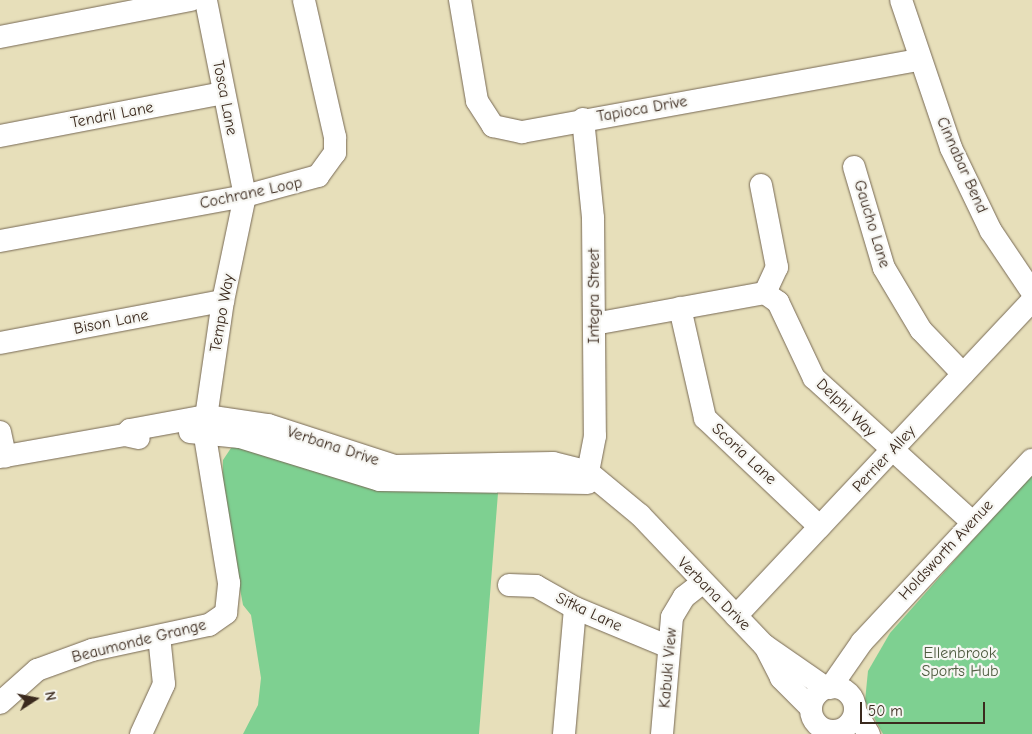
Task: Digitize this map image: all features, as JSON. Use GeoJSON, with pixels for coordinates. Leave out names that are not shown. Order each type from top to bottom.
{"type":"FeatureCollection","features":[{"type":"Feature","properties":{"kind":"street"},"geometry":{"type":"LineString","coordinates":[[0,37],[190,0]]}},
{"type":"Feature","properties":{"kind":"street","name":"Tosca Lane"},"geometry":{"type":"LineString","coordinates":[[206,0],[245,196]]}},
{"type":"Feature","properties":{"kind":"street","name":"Cochrane Loop"},"geometry":{"type":"LineString","coordinates":[[0,241],[245,196],[318,176],[335,153],[336,137],[304,0]]}},
{"type":"Feature","properties":{"kind":"street","name":"Tapioca Drive"},"geometry":{"type":"LineString","coordinates":[[460,0],[478,100],[493,126],[522,132],[920,60]]}},
{"type":"Feature","properties":{"kind":"street","name":"Cinnabar Bend"},"geometry":{"type":"LineString","coordinates":[[901,0],[950,148],[991,231],[1032,292]]}},
{"type":"Feature","properties":{"kind":"street","name":"Tendril Lane"},"geometry":{"type":"LineString","coordinates":[[0,136],[224,93]]}},
{"type":"Feature","properties":{"kind":"street","name":"Integra Street"},"geometry":{"type":"LineString","coordinates":[[583,120],[593,218],[594,477]]}},
{"type":"Feature","properties":{"kind":"street","name":"Gaucho Lane"},"geometry":{"type":"LineString","coordinates":[[854,167],[884,268],[921,330],[963,374]]}},
{"type":"Feature","properties":{"kind":"street"},"geometry":{"type":"LineString","coordinates":[[594,324],[765,293],[777,267],[761,185]]}},
{"type":"Feature","properties":{"kind":"street","name":"Tempo Way"},"geometry":{"type":"LineString","coordinates":[[205,423],[223,301],[245,196]]}},
{"type":"Feature","properties":{"kind":"street","name":"Delphi Way"},"geometry":{"type":"LineString","coordinates":[[765,293],[778,302],[814,378],[891,451],[971,521]]}},
{"type":"Feature","properties":{"kind":"street","name":"Bison Lane"},"geometry":{"type":"LineString","coordinates":[[0,344],[223,301]]}},
{"type":"Feature","properties":{"kind":"street","name":"Perrier Alley"},"geometry":{"type":"LineString","coordinates":[[736,616],[1032,301]]}},
{"type":"Feature","properties":{"kind":"street","name":"Scoria Lane"},"geometry":{"type":"LineString","coordinates":[[680,308],[705,418],[820,527]]}},
{"type":"Feature","properties":{"kind":"street","name":"Verbana Drive"},"geometry":{"type":"LineString","coordinates":[[2,457],[126,435],[132,438],[205,423],[268,425],[395,466],[553,463],[594,477],[640,514],[702,583],[764,645],[828,688]]}},
{"type":"Feature","properties":{"kind":"street","name":"Beaumonde Grange"},"geometry":{"type":"LineString","coordinates":[[0,702],[37,670],[92,650],[209,625],[226,614],[229,583],[205,423]]}},
{"type":"Feature","properties":{"kind":"street"},"geometry":{"type":"LineString","coordinates":[[0,432],[2,457]]}},
{"type":"Feature","properties":{"kind":"street","name":"Holdsworth Avenue"},"geometry":{"type":"LineString","coordinates":[[834,722],[814,698],[828,688],[862,642],[971,521],[1032,460]]}},
{"type":"Feature","properties":{"kind":"street","name":"Kabuki View"},"geometry":{"type":"LineString","coordinates":[[662,734],[672,617],[684,597],[702,583]]}},
{"type":"Feature","properties":{"kind":"street","name":"Sitka Lane"},"geometry":{"type":"LineString","coordinates":[[509,585],[536,586],[575,608],[668,647]]}},
{"type":"Feature","properties":{"kind":"street"},"geometry":{"type":"LineString","coordinates":[[564,734],[575,608]]}},
{"type":"Feature","properties":{"kind":"street"},"geometry":{"type":"LineString","coordinates":[[141,734],[164,684],[159,636]]}},
{"type":"Feature","properties":{"kind":"street"},"geometry":{"type":"LineString","coordinates":[[834,722],[862,642]]}},
{"type":"Feature","properties":{"kind":"street","name":"Verbana Drive"},"geometry":{"type":"LineString","coordinates":[[764,645],[781,678],[834,722],[869,734]]}},
{"type":"Feature","properties":{"kind":"green space"},"geometry":{"type":"Polygon","coordinates":[[[242,443],[498,493],[479,734],[243,734],[258,705],[261,678],[251,615],[243,605],[222,493],[223,460],[231,448],[242,443]]]}},
{"type":"Feature","properties":{"kind":"green space","name":"Ellenbrook Sports Hub"},"geometry":{"type":"Polygon","coordinates":[[[1032,473],[1032,734],[883,734],[865,701],[868,671],[890,633],[1032,473]]]}}]}
